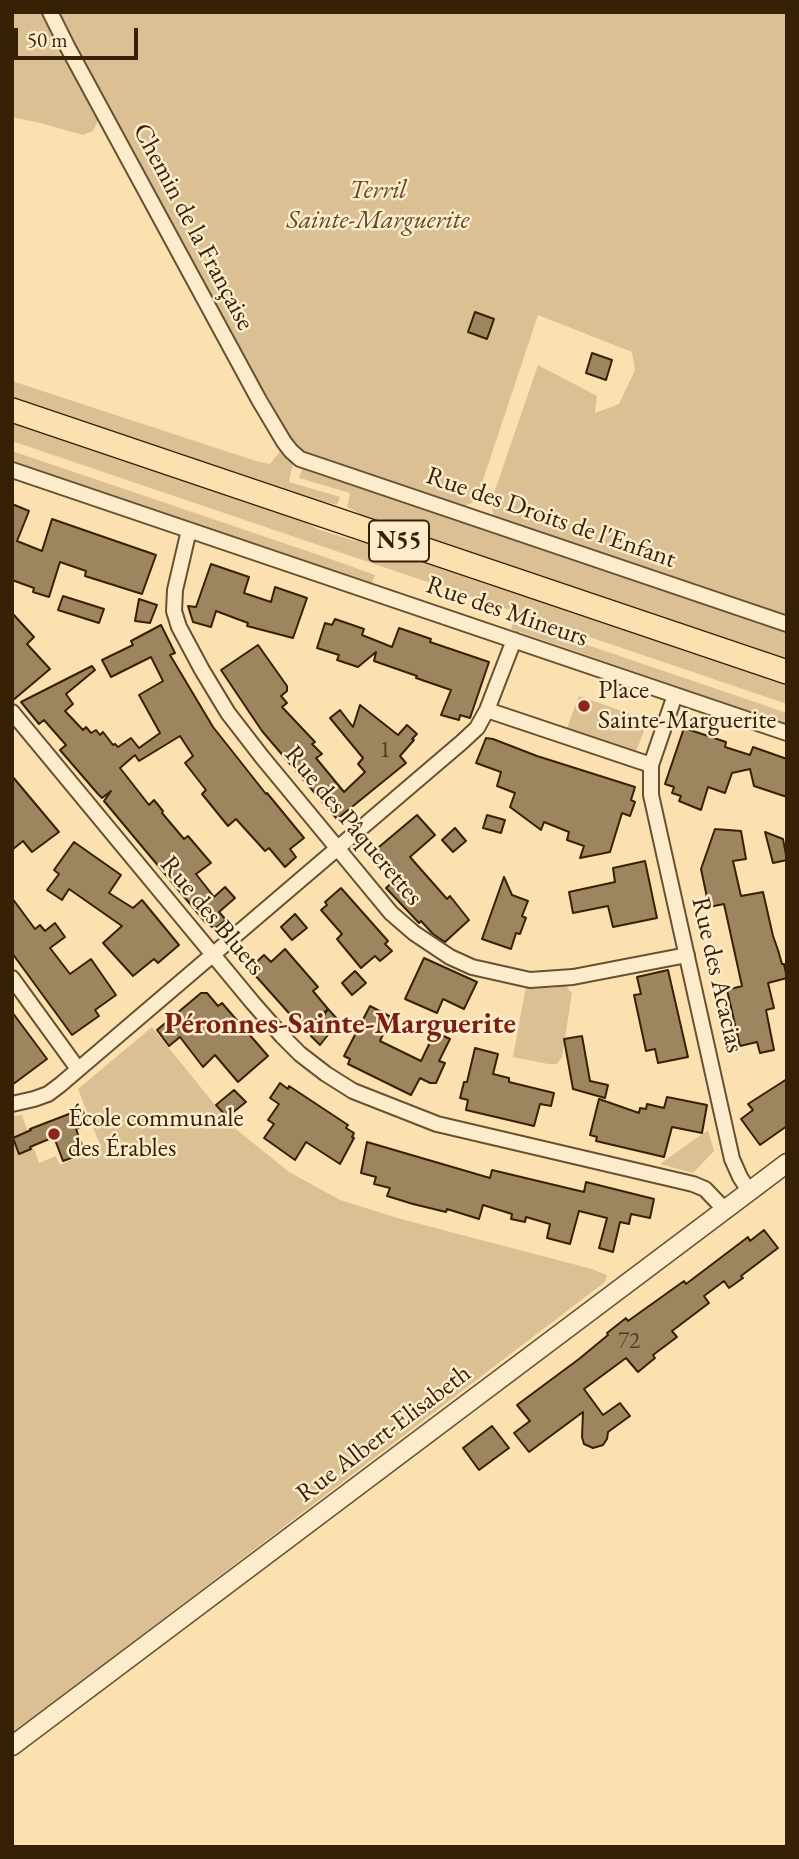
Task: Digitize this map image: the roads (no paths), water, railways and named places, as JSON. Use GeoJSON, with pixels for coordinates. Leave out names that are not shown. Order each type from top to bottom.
{"type":"FeatureCollection","features":[{"type":"Feature","properties":{"kind":"highway","name":"N55"},"geometry":{"type":"LineString","coordinates":[[12,410],[787,672]]}},
{"type":"Feature","properties":{"kind":"street","name":"Chemin de la Française"},"geometry":{"type":"LineString","coordinates":[[50,12],[259,400],[284,442],[300,458]]}},
{"type":"Feature","properties":{"kind":"street","name":"Rue des Droits de l'Enfant"},"geometry":{"type":"LineString","coordinates":[[300,458],[787,624]]}},
{"type":"Feature","properties":{"kind":"street","name":"Rue des Mineurs"},"geometry":{"type":"LineString","coordinates":[[12,470],[787,733]]}},
{"type":"Feature","properties":{"kind":"street","name":"Rue des Pâquerettes"},"geometry":{"type":"LineString","coordinates":[[189,530],[174,611],[179,627],[202,670],[228,713],[336,848],[391,913],[414,933],[450,957],[472,967],[530,980],[560,979],[687,955]]}},
{"type":"Feature","properties":{"kind":"street"},"geometry":{"type":"LineString","coordinates":[[12,1104],[48,1094],[471,734],[483,719],[514,640]]}},
{"type":"Feature","properties":{"kind":"street"},"geometry":{"type":"LineString","coordinates":[[487,710],[651,765],[675,695]]}},
{"type":"Feature","properties":{"kind":"street","name":"Rue des Bluets"},"geometry":{"type":"LineString","coordinates":[[12,712],[260,1012],[300,1054],[326,1074],[353,1091],[437,1124],[686,1182],[705,1189],[725,1210]]}},
{"type":"Feature","properties":{"kind":"street","name":"Rue des Acacias"},"geometry":{"type":"LineString","coordinates":[[651,765],[651,795],[732,1159],[749,1191]]}},
{"type":"Feature","properties":{"kind":"street"},"geometry":{"type":"LineString","coordinates":[[12,978],[78,1069]]}},
{"type":"Feature","properties":{"kind":"street","name":"Rue Albert-Elisabeth"},"geometry":{"type":"LineString","coordinates":[[12,1746],[787,1163]]}},
{"type":"Feature","properties":{"kind":"place","name":"Place Sainte-Marguerite"},"geometry":{"type":"Point","coordinates":[584,706]}},
{"type":"Feature","properties":{"kind":"place","name":"École communale des Érables"},"geometry":{"type":"Point","coordinates":[54,1134]}},
{"type":"Feature","properties":{"kind":"district","name":"Péronnes-Sainte-Marguerite"},"geometry":{"type":"Point","coordinates":[340,1025]}},
{"type":"Feature","properties":{"kind":"park label","name":"Terril Sainte-Marguerite"},"geometry":{"type":"Point","coordinates":[378,206]}}]}
